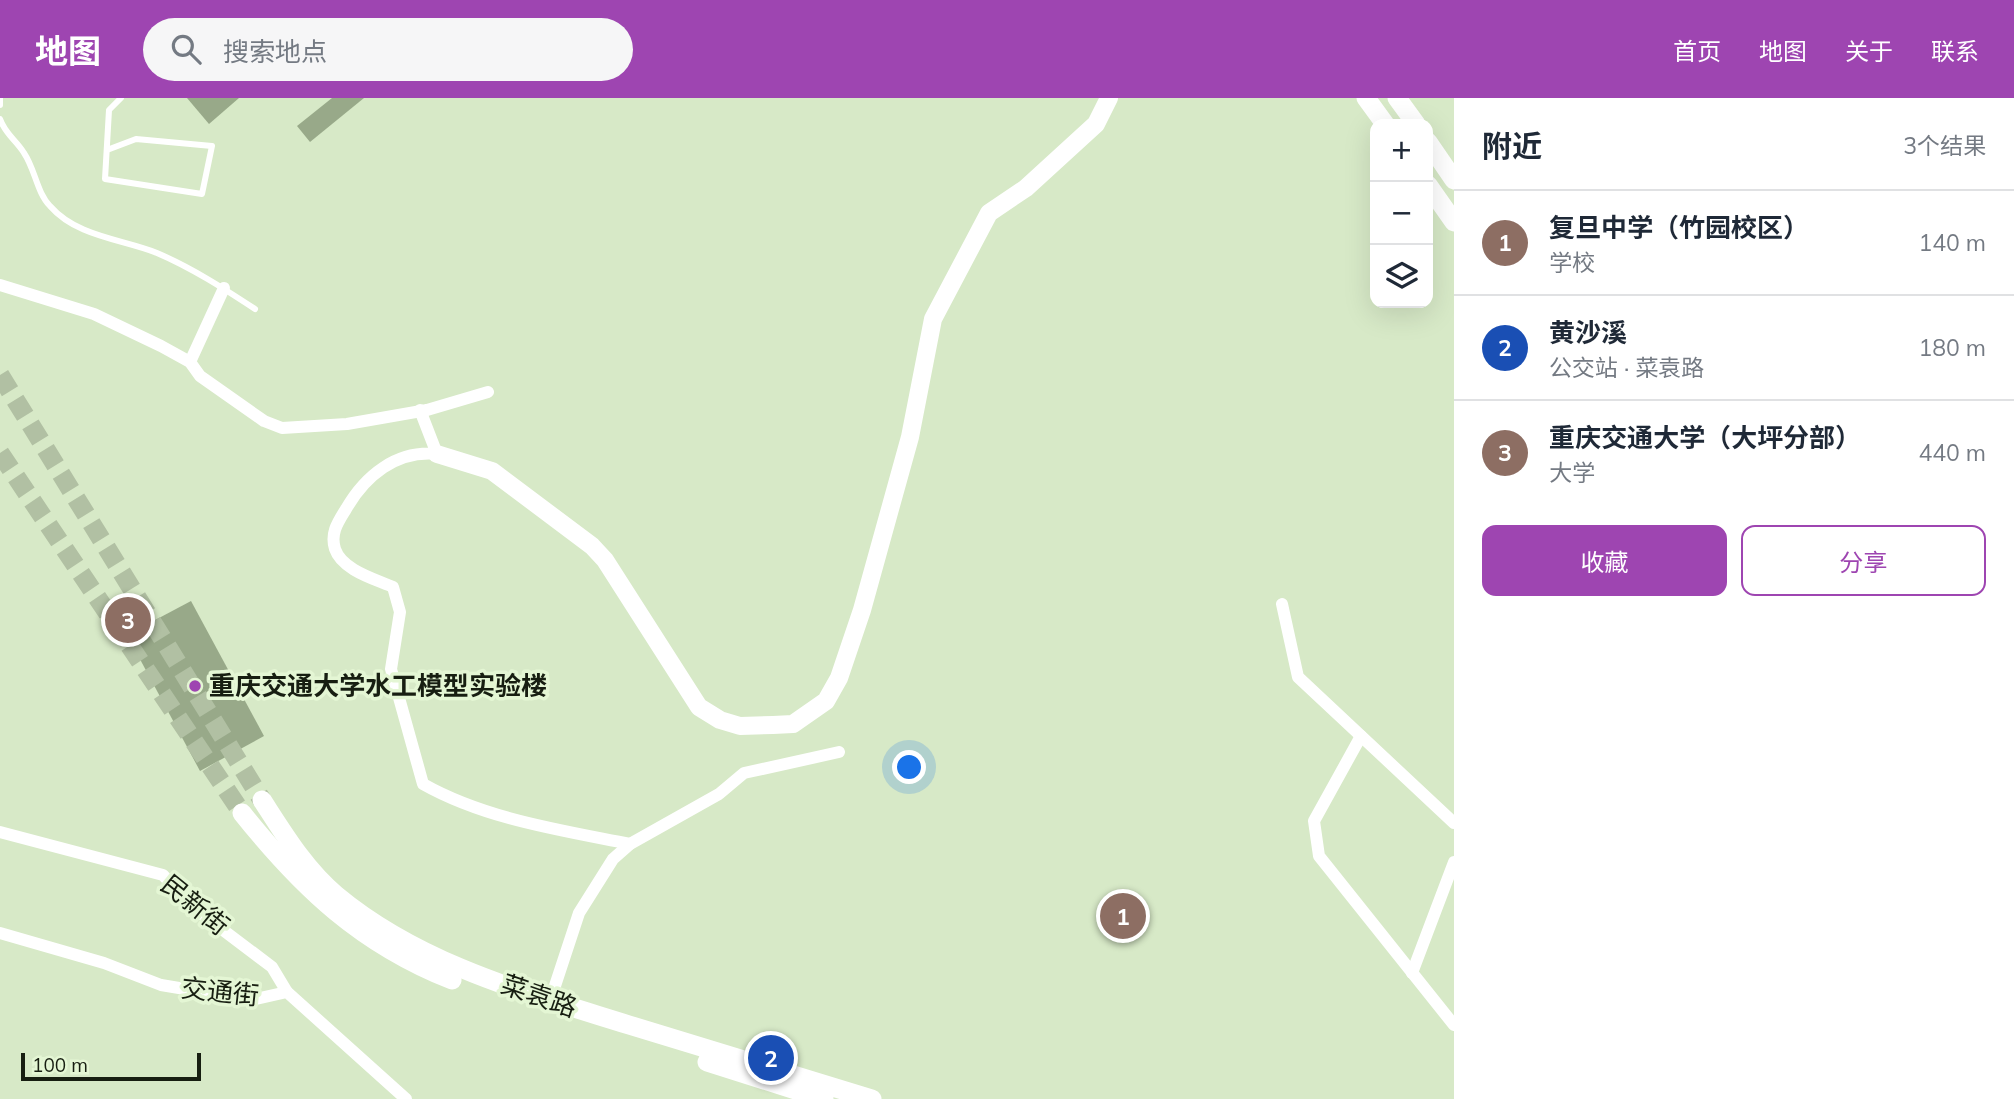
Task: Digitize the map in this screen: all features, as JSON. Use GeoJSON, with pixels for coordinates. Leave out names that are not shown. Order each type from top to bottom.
{"type":"FeatureCollection","features":[{"type":"Feature","properties":{"kind":"main road"},"geometry":{"type":"LineString","coordinates":[[1366,98],[1381,119]]}},
{"type":"Feature","properties":{"kind":"main road"},"geometry":{"type":"LineString","coordinates":[[1406,101],[1414,119]]}},
{"type":"Feature","properties":{"kind":"main road"},"geometry":{"type":"LineString","coordinates":[[1433,149],[1454,180]]}},
{"type":"Feature","properties":{"kind":"main road"},"geometry":{"type":"LineString","coordinates":[[1433,192],[1454,222]]}},
{"type":"Feature","properties":{"kind":"main road","name":"菜袁路"},"geometry":{"type":"LineString","coordinates":[[262,800],[311,871],[334,893],[378,927],[436,958],[550,1001],[872,1099]]}},
{"type":"Feature","properties":{"kind":"main road","name":"菜袁路"},"geometry":{"type":"LineString","coordinates":[[242,813],[277,857],[324,904],[393,953],[462,983],[811,1097]]}},
{"type":"Feature","properties":{"kind":"street"},"geometry":{"type":"LineString","coordinates":[[630,844],[542,826],[451,800],[423,784],[391,668],[400,612],[393,587],[349,567],[335,551],[334,528],[361,483],[388,463],[417,455],[438,454],[492,471],[593,546],[605,560],[699,707],[720,720],[740,726],[793,724],[826,701],[843,667],[862,610],[910,438],[933,319],[989,213],[1026,188],[1096,124],[1109,98]]}},
{"type":"Feature","properties":{"kind":"street"},"geometry":{"type":"LineString","coordinates":[[0,285],[94,314],[190,362],[200,376],[264,421],[282,428],[347,424],[420,410],[488,392]]}},
{"type":"Feature","properties":{"kind":"street"},"geometry":{"type":"LineString","coordinates":[[190,362],[224,288]]}},
{"type":"Feature","properties":{"kind":"street"},"geometry":{"type":"LineString","coordinates":[[420,410],[438,454]]}},
{"type":"Feature","properties":{"kind":"street"},"geometry":{"type":"LineString","coordinates":[[1282,604],[1298,677],[1454,823]]}},
{"type":"Feature","properties":{"kind":"street"},"geometry":{"type":"LineString","coordinates":[[1360,736],[1314,821],[1319,856],[1454,1025]]}},
{"type":"Feature","properties":{"kind":"street"},"geometry":{"type":"LineString","coordinates":[[550,1001],[579,914],[613,859],[630,844],[719,794],[744,773],[839,752]]}},
{"type":"Feature","properties":{"kind":"street","name":"民新街"},"geometry":{"type":"LineString","coordinates":[[0,832],[163,875],[190,905],[272,967],[287,992]]}},
{"type":"Feature","properties":{"kind":"street"},"geometry":{"type":"LineString","coordinates":[[1412,973],[1454,862]]}},
{"type":"Feature","properties":{"kind":"street","name":"交通街"},"geometry":{"type":"LineString","coordinates":[[0,933],[104,963],[161,985],[251,1000],[287,992],[406,1099]]}},
{"type":"Feature","properties":{"kind":"lane"},"geometry":{"type":"LineString","coordinates":[[0,98],[0,105]]}},
{"type":"Feature","properties":{"kind":"lane"},"geometry":{"type":"LineString","coordinates":[[107,150],[136,139],[212,146],[202,194],[105,179],[109,110],[121,98]]}},
{"type":"Feature","properties":{"kind":"lane"},"geometry":{"type":"LineString","coordinates":[[0,119],[5,132],[24,153],[49,206],[74,224],[96,235],[155,252],[224,288],[255,309]]}},
{"type":"Feature","properties":{"kind":"building"},"geometry":{"type":"Polygon","coordinates":[[[187,98],[239,98],[209,124],[187,98]]]}},
{"type":"Feature","properties":{"kind":"building"},"geometry":{"type":"Polygon","coordinates":[[[332,98],[364,98],[310,142],[297,126],[332,98]]]}},
{"type":"Feature","properties":{"kind":"building","name":"重庆交通大学水工模型实验楼"},"geometry":{"type":"Polygon","coordinates":[[[191,601],[264,736],[200,771],[127,635],[191,601]]]}},
{"type":"Feature","properties":{"kind":"tunnel"},"geometry":{"type":"LineString","coordinates":[[0,375],[262,800]]}},
{"type":"Feature","properties":{"kind":"tunnel"},"geometry":{"type":"LineString","coordinates":[[0,453],[242,813]]}},
{"type":"Feature","properties":{"kind":"place","name":"重庆交通大学（大坪分部）"},"geometry":{"type":"Point","coordinates":[128,620]}},
{"type":"Feature","properties":{"kind":"place","name":"重庆交通大学水工模型实验楼"},"geometry":{"type":"Point","coordinates":[195,686]}},
{"type":"Feature","properties":{"kind":"place","name":"复旦中学（竹园校区）"},"geometry":{"type":"Point","coordinates":[1123,916]}},
{"type":"Feature","properties":{"kind":"place","name":"黄沙溪"},"geometry":{"type":"Point","coordinates":[771,1058]}}]}
